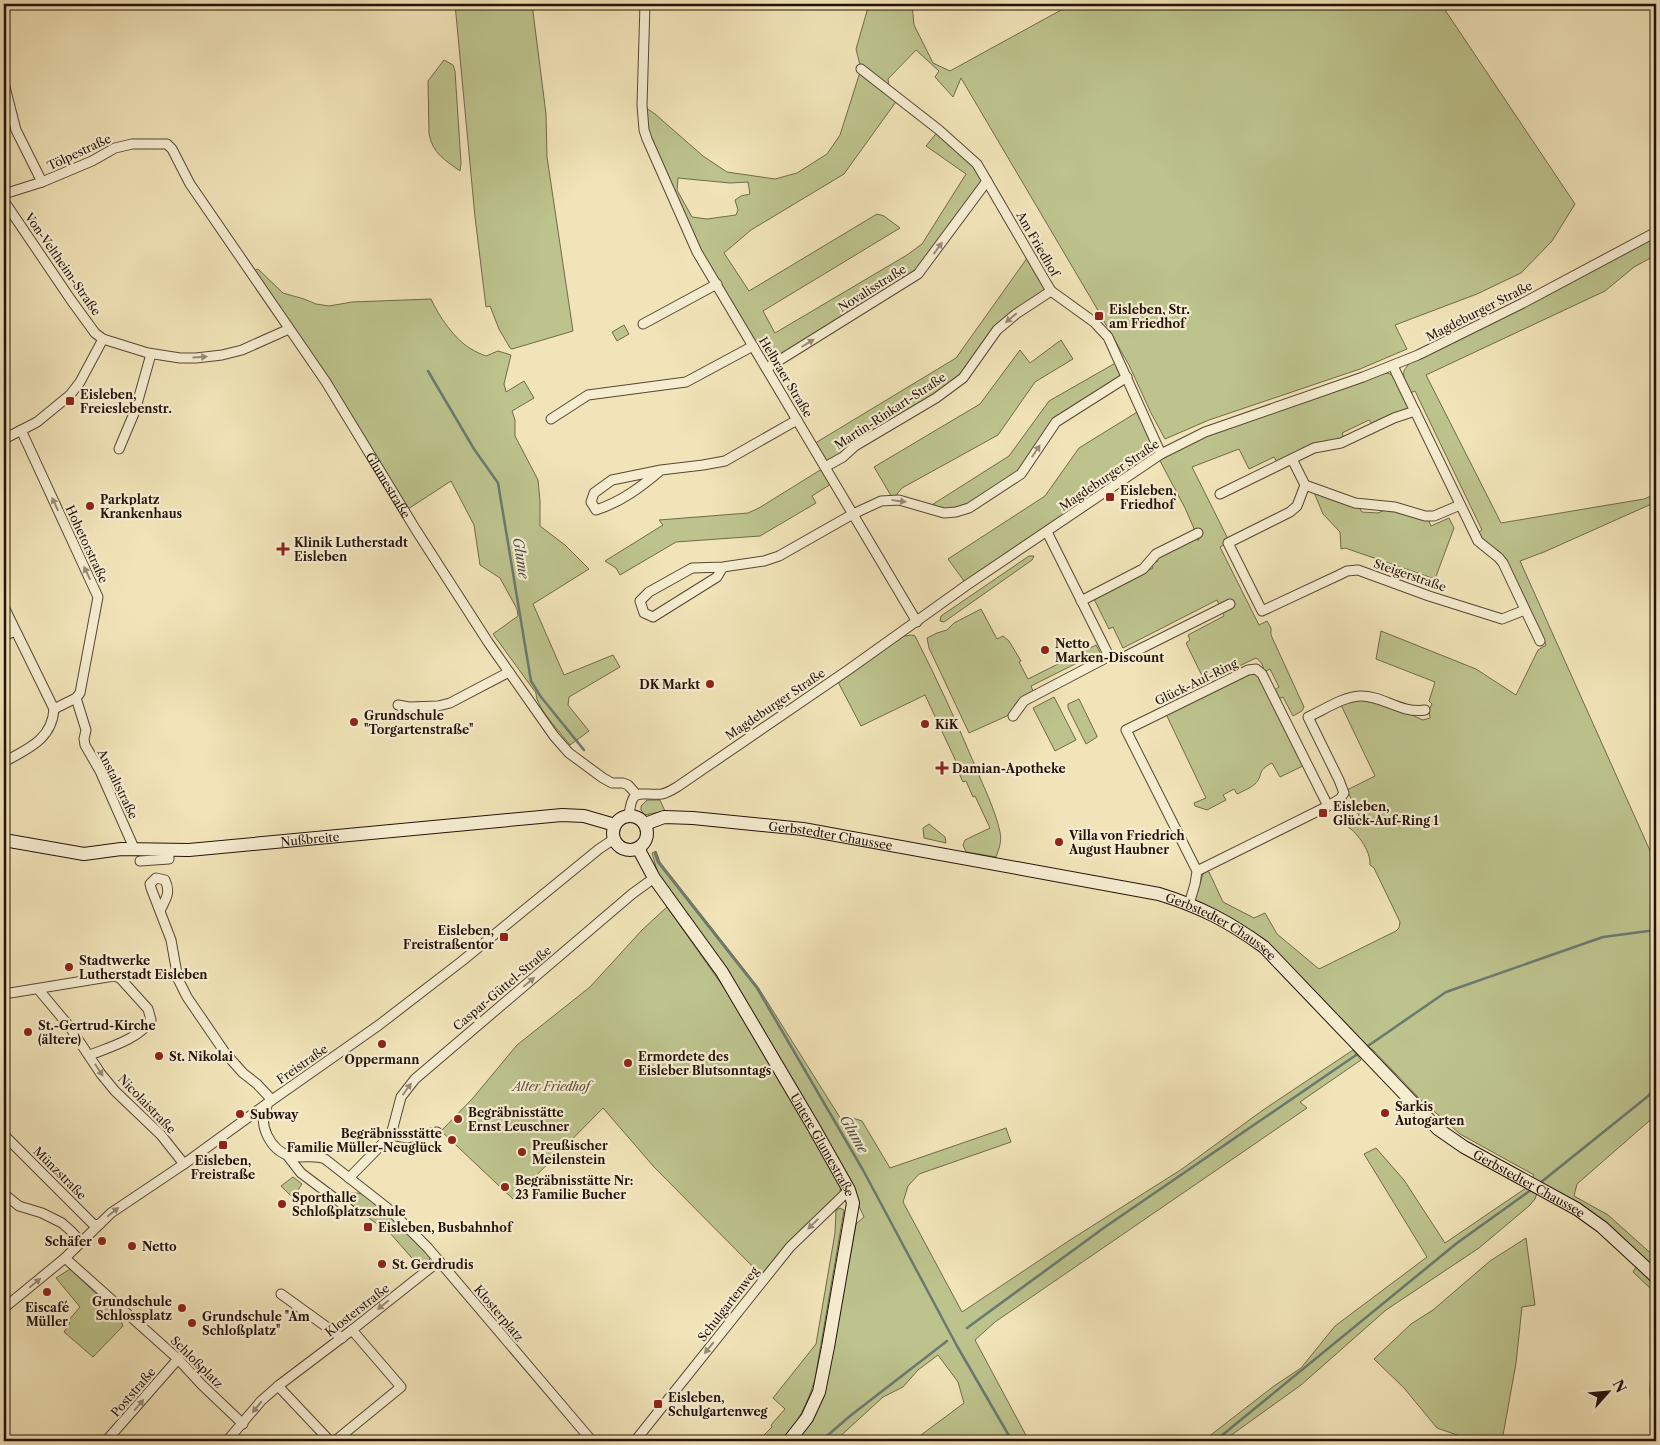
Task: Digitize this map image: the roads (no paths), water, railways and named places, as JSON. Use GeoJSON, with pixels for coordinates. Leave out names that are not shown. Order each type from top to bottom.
{"type":"FeatureCollection","features":[{"type":"Feature","properties":{"kind":"main road","name":"Nußbreite"},"geometry":{"type":"LineString","coordinates":[[4,840],[84,854],[134,848],[169,850],[262,844],[562,816],[584,816],[615,825]]}},
{"type":"Feature","properties":{"kind":"main road"},"geometry":{"type":"LineString","coordinates":[[629,816],[639,818],[645,824],[646,838],[638,848],[627,850],[622,848],[614,839],[615,825],[621,818],[629,816]]}},
{"type":"Feature","properties":{"kind":"main road","name":"Gerbstedter Chaussee"},"geometry":{"type":"LineString","coordinates":[[645,824],[664,817],[718,819],[828,833],[1159,894],[1189,904],[1234,926],[1264,947],[1438,1129],[1464,1146],[1577,1209],[1602,1227],[1656,1277]]}},
{"type":"Feature","properties":{"kind":"main road"},"geometry":{"type":"LineString","coordinates":[[638,848],[654,878]]}},
{"type":"Feature","properties":{"kind":"main road","name":"Untere Glumestraße"},"geometry":{"type":"LineString","coordinates":[[654,878],[722,972],[849,1190],[853,1203],[819,1392],[807,1418],[789,1441]]}},
{"type":"Feature","properties":{"kind":"street","name":"Helbraer Straße"},"geometry":{"type":"LineString","coordinates":[[645,4],[642,105],[644,130],[697,252],[917,622]]}},
{"type":"Feature","properties":{"kind":"street","name":"Am Friedhof"},"geometry":{"type":"LineString","coordinates":[[861,69],[939,130],[977,164],[1051,290],[1094,322],[1108,337],[1161,454]]}},
{"type":"Feature","properties":{"kind":"street"},"geometry":{"type":"LineString","coordinates":[[4,83],[16,130],[42,182]]}},
{"type":"Feature","properties":{"kind":"street","name":"Tölpestraße"},"geometry":{"type":"LineString","coordinates":[[4,194],[42,182],[92,161],[115,148],[132,144],[167,144]]}},
{"type":"Feature","properties":{"kind":"street","name":"Glumestraße"},"geometry":{"type":"LineString","coordinates":[[167,144],[172,149],[190,184],[326,382],[416,530],[509,672],[554,736],[569,753],[604,778],[612,783],[628,785],[638,795]]}},
{"type":"Feature","properties":{"kind":"street","name":"Novalisstraße"},"geometry":{"type":"LineString","coordinates":[[767,368],[918,274],[987,181]]}},
{"type":"Feature","properties":{"kind":"street","name":"Von-Veltheim-Straße"},"geometry":{"type":"LineString","coordinates":[[4,201],[95,333],[104,340]]}},
{"type":"Feature","properties":{"kind":"street","name":"Magdeburger Straße"},"geometry":{"type":"LineString","coordinates":[[638,795],[644,793],[665,793],[677,787],[917,622],[967,585],[1161,454],[1205,432],[1393,366],[1449,341],[1656,232]]}},
{"type":"Feature","properties":{"kind":"street"},"geometry":{"type":"LineString","coordinates":[[643,324],[717,284]]}},
{"type":"Feature","properties":{"kind":"street","name":"Martin-Rinkart-Straße"},"geometry":{"type":"LineString","coordinates":[[825,467],[843,457],[854,446],[936,398],[963,378],[997,330],[1016,314],[1051,290]]}},
{"type":"Feature","properties":{"kind":"street"},"geometry":{"type":"LineString","coordinates":[[4,439],[37,422],[70,395],[80,382],[104,340],[151,354],[180,358],[222,355],[253,346],[289,329]]}},
{"type":"Feature","properties":{"kind":"street"},"geometry":{"type":"LineString","coordinates":[[551,419],[588,395],[686,382],[753,346]]}},
{"type":"Feature","properties":{"kind":"street"},"geometry":{"type":"LineString","coordinates":[[119,449],[135,410],[151,354]]}},
{"type":"Feature","properties":{"kind":"street"},"geometry":{"type":"LineString","coordinates":[[1393,366],[1478,541],[1503,563],[1540,641]]}},
{"type":"Feature","properties":{"kind":"street"},"geometry":{"type":"LineString","coordinates":[[723,567],[717,577],[653,616],[644,613],[640,602],[649,592],[692,568],[723,567],[764,561],[779,556],[871,505],[890,500],[906,502],[944,513],[969,508],[1021,474],[1056,422],[1127,377]]}},
{"type":"Feature","properties":{"kind":"street"},"geometry":{"type":"LineString","coordinates":[[1220,494],[1314,448],[1341,443],[1394,418],[1414,411]]}},
{"type":"Feature","properties":{"kind":"street"},"geometry":{"type":"LineString","coordinates":[[661,470],[639,488],[607,506],[596,510],[591,502],[594,494],[612,480],[661,470],[725,461],[797,420]]}},
{"type":"Feature","properties":{"kind":"street","name":"Hohetorstraße"},"geometry":{"type":"LineString","coordinates":[[21,430],[98,597],[80,693],[76,698]]}},
{"type":"Feature","properties":{"kind":"street"},"geometry":{"type":"LineString","coordinates":[[1292,459],[1305,485],[1355,503],[1395,507],[1425,516],[1434,516],[1460,504]]}},
{"type":"Feature","properties":{"kind":"street","name":"Steigerstraße"},"geometry":{"type":"LineString","coordinates":[[1305,485],[1297,506],[1290,512],[1228,543],[1262,611],[1348,571],[1358,570],[1429,596],[1502,619],[1525,610]]}},
{"type":"Feature","properties":{"kind":"street"},"geometry":{"type":"LineString","coordinates":[[1047,532],[1109,655]]}},
{"type":"Feature","properties":{"kind":"street"},"geometry":{"type":"LineString","coordinates":[[1081,601],[1143,570],[1156,554],[1198,533]]}},
{"type":"Feature","properties":{"kind":"street"},"geometry":{"type":"LineString","coordinates":[[1013,716],[1024,700],[1109,655],[1124,657],[1230,604]]}},
{"type":"Feature","properties":{"kind":"street"},"geometry":{"type":"LineString","coordinates":[[4,607],[54,709],[48,730],[41,740],[4,762]]}},
{"type":"Feature","properties":{"kind":"street"},"geometry":{"type":"LineString","coordinates":[[4,636],[15,631]]}},
{"type":"Feature","properties":{"kind":"street","name":"Glück-Auf-Ring"},"geometry":{"type":"LineString","coordinates":[[1197,871],[1126,730],[1248,670],[1256,669],[1262,674],[1328,806]]}},
{"type":"Feature","properties":{"kind":"street"},"geometry":{"type":"LineString","coordinates":[[398,705],[409,707],[438,706],[450,703],[509,672]]}},
{"type":"Feature","properties":{"kind":"street"},"geometry":{"type":"LineString","coordinates":[[1189,904],[1196,884],[1197,871],[1340,800],[1344,793],[1339,780],[1308,717],[1348,699],[1360,696],[1371,697],[1415,712],[1424,710]]}},
{"type":"Feature","properties":{"kind":"street"},"geometry":{"type":"LineString","coordinates":[[54,709],[76,698]]}},
{"type":"Feature","properties":{"kind":"street","name":"Anstaltstraße"},"geometry":{"type":"LineString","coordinates":[[76,698],[86,730],[85,745],[100,771],[134,848]]}},
{"type":"Feature","properties":{"kind":"street"},"geometry":{"type":"LineString","coordinates":[[629,816],[632,798],[638,795]]}},
{"type":"Feature","properties":{"kind":"street","name":"Freistraße"},"geometry":{"type":"LineString","coordinates":[[4,1308],[66,1258],[100,1224],[128,1201],[184,1164],[379,1025],[462,961],[599,848],[614,839]]}},
{"type":"Feature","properties":{"kind":"street"},"geometry":{"type":"LineString","coordinates":[[140,861],[168,859],[169,850]]}},
{"type":"Feature","properties":{"kind":"street","name":"Caspar-Güttel-Straße"},"geometry":{"type":"LineString","coordinates":[[391,1135],[401,1097],[415,1079],[632,894],[654,878]]}},
{"type":"Feature","properties":{"kind":"street"},"geometry":{"type":"LineString","coordinates":[[160,911],[172,944],[178,980],[187,997],[234,1064],[257,1084],[270,1102],[262,1119],[266,1133],[301,1173],[349,1209]]}},
{"type":"Feature","properties":{"kind":"street"},"geometry":{"type":"LineString","coordinates":[[4,994],[117,976],[148,1009],[151,1020],[148,1025],[131,1037],[90,1055]]}},
{"type":"Feature","properties":{"kind":"street","name":"Nicolaistraße"},"geometry":{"type":"LineString","coordinates":[[38,989],[69,1026],[101,1074],[115,1091],[161,1135],[184,1164]]}},
{"type":"Feature","properties":{"kind":"street"},"geometry":{"type":"LineString","coordinates":[[349,1178],[391,1135],[407,1138],[437,1132]]}},
{"type":"Feature","properties":{"kind":"street","name":"Münzstraße"},"geometry":{"type":"LineString","coordinates":[[4,1135],[92,1224],[100,1224]]}},
{"type":"Feature","properties":{"kind":"street","name":"Klosterplatz"},"geometry":{"type":"LineString","coordinates":[[286,1155],[322,1158],[390,1210],[439,1261],[592,1441]]}},
{"type":"Feature","properties":{"kind":"street","name":"Schulgartenweg"},"geometry":{"type":"LineString","coordinates":[[635,1441],[790,1247],[849,1190]]}},
{"type":"Feature","properties":{"kind":"street"},"geometry":{"type":"LineString","coordinates":[[4,1194],[19,1206],[42,1213],[62,1223],[82,1243]]}},
{"type":"Feature","properties":{"kind":"street","name":"Schloßplatz"},"geometry":{"type":"LineString","coordinates":[[66,1258],[178,1359],[243,1424]]}},
{"type":"Feature","properties":{"kind":"street","name":"Klosterstraße"},"geometry":{"type":"LineString","coordinates":[[227,1441],[261,1401],[278,1386],[439,1261]]}},
{"type":"Feature","properties":{"kind":"street"},"geometry":{"type":"LineString","coordinates":[[281,1294],[342,1338]]}},
{"type":"Feature","properties":{"kind":"street"},"geometry":{"type":"LineString","coordinates":[[335,1441],[402,1387],[352,1330]]}},
{"type":"Feature","properties":{"kind":"street","name":"Poststraße"},"geometry":{"type":"LineString","coordinates":[[106,1441],[178,1359]]}},
{"type":"Feature","properties":{"kind":"street"},"geometry":{"type":"LineString","coordinates":[[278,1386],[330,1441]]}},
{"type":"Feature","properties":{"kind":"waterway","name":"Glume"},"geometry":{"type":"LineString","coordinates":[[428,371],[474,449],[498,483],[531,681],[541,697],[584,750]]}},
{"type":"Feature","properties":{"kind":"waterway","name":"Glume"},"geometry":{"type":"LineString","coordinates":[[655,853],[658,862],[757,988],[863,1170],[957,1346],[1012,1441]]}},
{"type":"Feature","properties":{"kind":"waterway"},"geometry":{"type":"LineString","coordinates":[[1365,1048],[1446,992],[1603,937],[1656,930]]}},
{"type":"Feature","properties":{"kind":"waterway"},"geometry":{"type":"LineString","coordinates":[[967,1328],[1105,1227],[1359,1053]]}},
{"type":"Feature","properties":{"kind":"waterway"},"geometry":{"type":"LineString","coordinates":[[1540,1183],[1656,1088]]}},
{"type":"Feature","properties":{"kind":"waterway"},"geometry":{"type":"LineString","coordinates":[[1215,1441],[1457,1243],[1531,1190]]}},
{"type":"Feature","properties":{"kind":"waterway"},"geometry":{"type":"LineString","coordinates":[[821,1441],[850,1416],[947,1341]]}},
{"type":"Feature","properties":{"kind":"place","name":"Eisleben, Str. am Friedhof"},"geometry":{"type":"Point","coordinates":[1099,316]}},
{"type":"Feature","properties":{"kind":"place","name":"Eisleben, Freieslebenstr."},"geometry":{"type":"Point","coordinates":[70,401]}},
{"type":"Feature","properties":{"kind":"place","name":"Eisleben, Friedhof"},"geometry":{"type":"Point","coordinates":[1110,497]}},
{"type":"Feature","properties":{"kind":"place","name":"Parkplatz Krankenhaus"},"geometry":{"type":"Point","coordinates":[90,506]}},
{"type":"Feature","properties":{"kind":"place","name":"Klinik Lutherstadt Eisleben"},"geometry":{"type":"Point","coordinates":[283,549]}},
{"type":"Feature","properties":{"kind":"place","name":"Netto Marken-Discount"},"geometry":{"type":"Point","coordinates":[1045,650]}},
{"type":"Feature","properties":{"kind":"place","name":"DK Markt"},"geometry":{"type":"Point","coordinates":[710,684]}},
{"type":"Feature","properties":{"kind":"place","name":"Grundschule \"Torgartenstraße\""},"geometry":{"type":"Point","coordinates":[354,722]}},
{"type":"Feature","properties":{"kind":"place","name":"KiK"},"geometry":{"type":"Point","coordinates":[925,724]}},
{"type":"Feature","properties":{"kind":"place","name":"Damian-Apotheke"},"geometry":{"type":"Point","coordinates":[942,768]}},
{"type":"Feature","properties":{"kind":"place","name":"Eisleben, Glück-Auf-Ring 1"},"geometry":{"type":"Point","coordinates":[1323,813]}},
{"type":"Feature","properties":{"kind":"place","name":"Villa von Friedrich August Haubner"},"geometry":{"type":"Point","coordinates":[1059,842]}},
{"type":"Feature","properties":{"kind":"place","name":"Eisleben, Freistraßentor"},"geometry":{"type":"Point","coordinates":[504,937]}},
{"type":"Feature","properties":{"kind":"place","name":"Stadtwerke Lutherstadt Eisleben"},"geometry":{"type":"Point","coordinates":[69,967]}},
{"type":"Feature","properties":{"kind":"place","name":"St.-Gertrud-Kirche (ältere)"},"geometry":{"type":"Point","coordinates":[28,1032]}},
{"type":"Feature","properties":{"kind":"place","name":"Oppermann"},"geometry":{"type":"Point","coordinates":[382,1044]}},
{"type":"Feature","properties":{"kind":"place","name":"St. Nikolai"},"geometry":{"type":"Point","coordinates":[159,1056]}},
{"type":"Feature","properties":{"kind":"place","name":"Ermordete des Eisleber Blutsonntags"},"geometry":{"type":"Point","coordinates":[628,1063]}},
{"type":"Feature","properties":{"kind":"place","name":"Sarkis Autogarten"},"geometry":{"type":"Point","coordinates":[1385,1113]}},
{"type":"Feature","properties":{"kind":"place","name":"Subway"},"geometry":{"type":"Point","coordinates":[240,1114]}},
{"type":"Feature","properties":{"kind":"place","name":"Begräbnisstätte Ernst Leuschner"},"geometry":{"type":"Point","coordinates":[458,1119]}},
{"type":"Feature","properties":{"kind":"place","name":"Begräbnissstätte Familie Müller-Neuglück"},"geometry":{"type":"Point","coordinates":[452,1140]}},
{"type":"Feature","properties":{"kind":"place","name":"Eisleben, Freistraße"},"geometry":{"type":"Point","coordinates":[223,1145]}},
{"type":"Feature","properties":{"kind":"place","name":"Preußischer Meilenstein"},"geometry":{"type":"Point","coordinates":[522,1152]}},
{"type":"Feature","properties":{"kind":"place","name":"Begräbnisstätte Nr: 23 Familie Bucher"},"geometry":{"type":"Point","coordinates":[505,1187]}},
{"type":"Feature","properties":{"kind":"place","name":"Sporthalle Schloßplatzschule"},"geometry":{"type":"Point","coordinates":[282,1204]}},
{"type":"Feature","properties":{"kind":"place","name":"Eisleben, Busbahnhof"},"geometry":{"type":"Point","coordinates":[368,1227]}},
{"type":"Feature","properties":{"kind":"place","name":"Schäfer"},"geometry":{"type":"Point","coordinates":[102,1241]}},
{"type":"Feature","properties":{"kind":"place","name":"Netto"},"geometry":{"type":"Point","coordinates":[132,1246]}},
{"type":"Feature","properties":{"kind":"place","name":"St. Gerdrudis"},"geometry":{"type":"Point","coordinates":[382,1264]}},
{"type":"Feature","properties":{"kind":"place","name":"Eiscafé Müller"},"geometry":{"type":"Point","coordinates":[47,1292]}},
{"type":"Feature","properties":{"kind":"place","name":"Grundschule Schlossplatz"},"geometry":{"type":"Point","coordinates":[182,1308]}},
{"type":"Feature","properties":{"kind":"place","name":"Grundschule \"Am Schloßplatz\""},"geometry":{"type":"Point","coordinates":[192,1323]}},
{"type":"Feature","properties":{"kind":"place","name":"Eisleben, Schulgartenweg"},"geometry":{"type":"Point","coordinates":[658,1404]}},
{"type":"Feature","properties":{"kind":"park label","name":"Alter Friedhof"},"geometry":{"type":"Point","coordinates":[551,1086]}}]}
